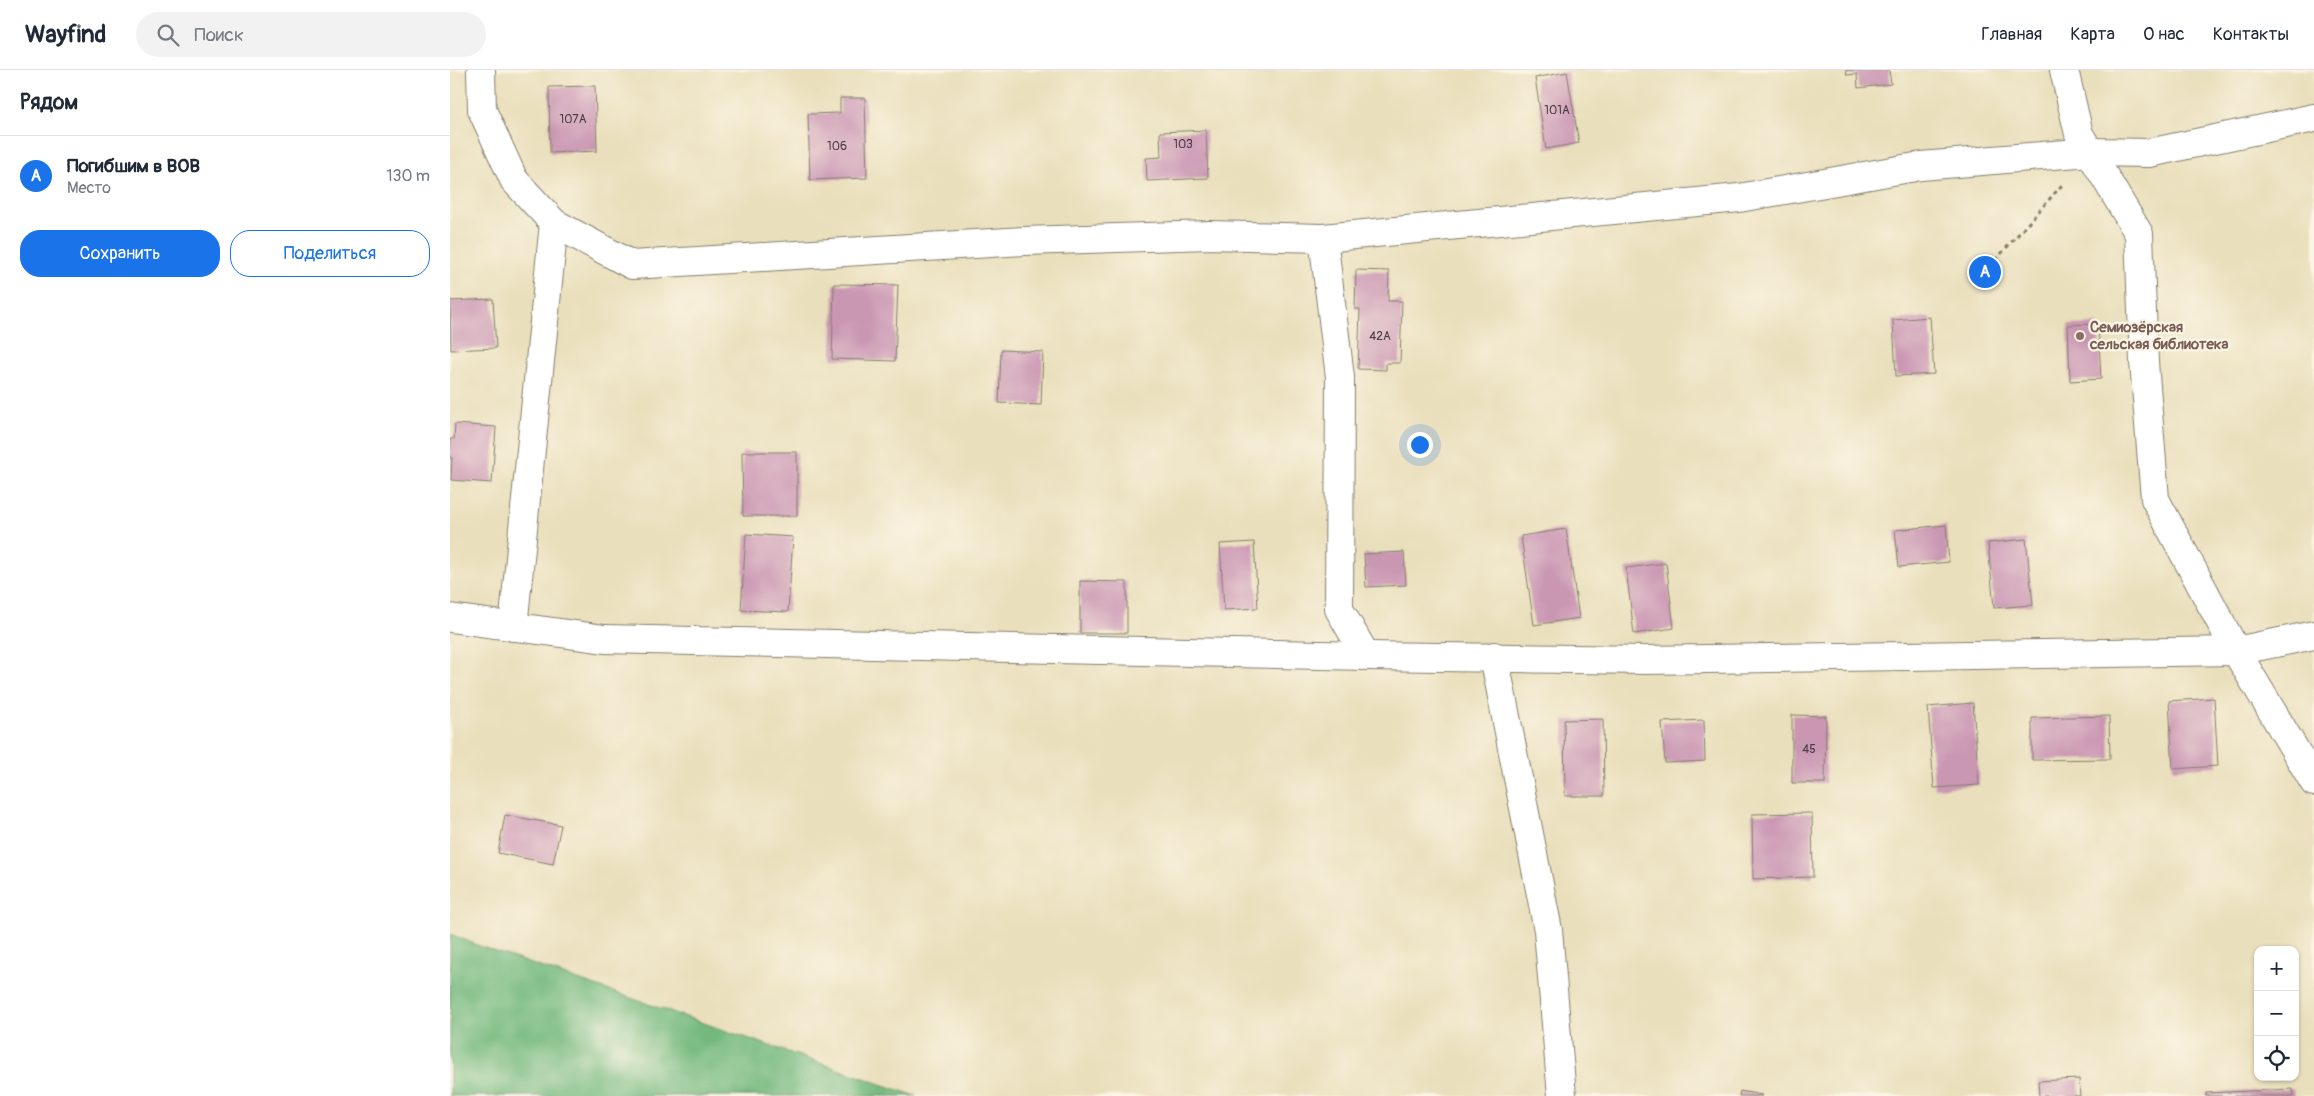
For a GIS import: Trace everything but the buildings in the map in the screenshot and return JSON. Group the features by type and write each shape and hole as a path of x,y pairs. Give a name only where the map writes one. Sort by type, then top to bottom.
{"street":[{"path":"481,70 482,110 514,180 554,223 632,265 1024,241 1209,235 1323,238 1739,198 1921,166 2090,152 2149,153 2314,118"},
{"path":"2064,70 2079,134 2139,234 2144,362 2155,499 2236,651 2314,782"},
{"path":"513,627 554,223"},
{"path":"1323,238 1340,377 1339,609 1366,656"},
{"path":"450,618 605,639 1366,656 1494,656 1646,660 2236,651 2314,635"},
{"path":"1494,656 1548,930 1562,1096"}],"path":[{"path":"1985,272 2090,152"}],"green space":[{"path":"450,934 482,947 916,1096 450,1096"}],"place":[{"name":"Погибшим в ВОВ","path":"1985,272"},
{"name":"Семиозёрская сельская библиотека","path":"2080,336"}]}
